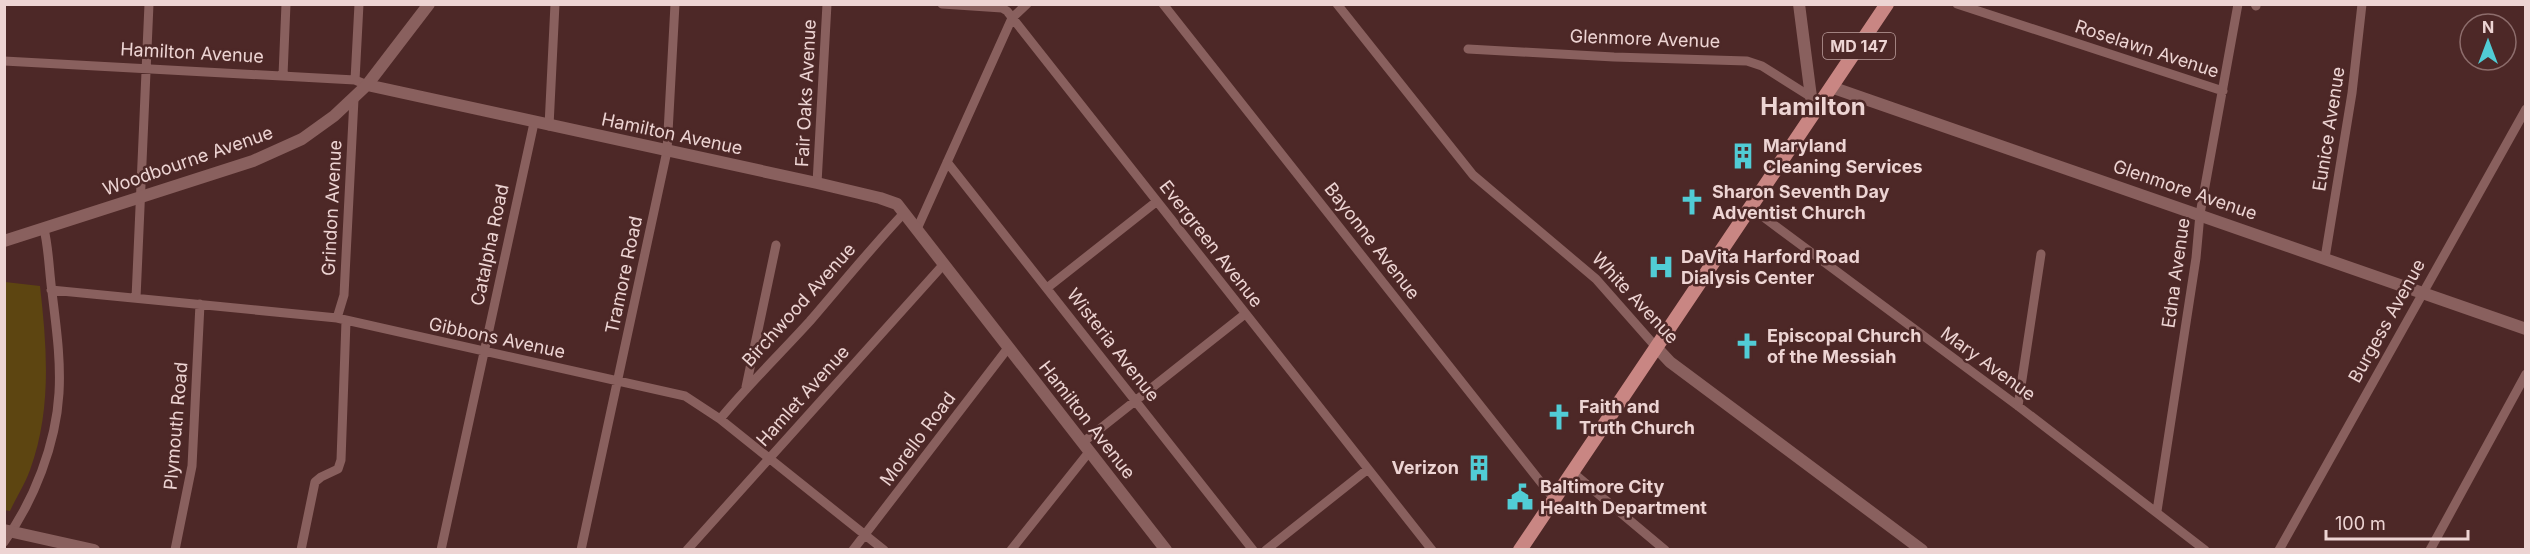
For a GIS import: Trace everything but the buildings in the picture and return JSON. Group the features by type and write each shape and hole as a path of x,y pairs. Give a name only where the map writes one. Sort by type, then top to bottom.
{"main road":[{"name":"MD 147","path":"1520,549 1750,207 1815,101 1831,87 1887,4"}],"street":[{"path":"136,298 149,4"},
{"path":"283,75 286,4"},
{"path":"355,80 359,4"},
{"name":"Woodbourne Avenue","path":"4,241 253,161 302,139 354,99 368,85 429,4"},
{"path":"549,126 555,4"},
{"name":"Tramore Road","path":"581,549 667,152 675,4"},
{"name":"Fair Oaks Avenue","path":"817,183 827,4"},
{"name":"Evergreen Avenue","path":"942,4 1002,8 1012,18 1432,549"},
{"path":"917,229 1012,18 1027,4"},
{"name":"Bayonne Avenue","path":"1163,4 1554,499"},
{"name":"White Avenue","path":"1337,4 1473,175 1596,279 1671,362 1922,549"},
{"path":"1799,4 1815,101"},
{"name":"Roselawn Avenue","path":"1957,4 2223,91"},
{"name":"Edna Avenue","path":"2157,512 2200,214 2238,4"},
{"name":"Eunice Avenue","path":"2325,258 2352,93 2362,4"},
{"name":"Glenmore Avenue","path":"1468,49 1747,61 1762,66 1815,101"},
{"name":"Hamilton Avenue","path":"4,61 355,80 368,85 534,123 817,183 890,201 917,229 1085,448 1166,549"},
{"name":"Glenmore Avenue","path":"1831,87 2526,329"},
{"name":"Grindon Avenue","path":"301,549 315,482 338,469 341,460 342,320 354,99"},
{"name":"Burgess Avenue","path":"2279,549 2526,109"},
{"name":"Catalpha Road","path":"441,549 534,123"},
{"name":"Wisteria Avenue","path":"947,162 1252,549"},
{"path":"1047,288 1156,202"},
{"name":"Mary Avenue","path":"1750,207 2018,406 2205,549"},
{"name":"Birchwood Avenue","path":"720,419 904,213"},
{"path":"44,229 59,353 59,395 40,473 7,535 94,549"},
{"path":"746,388 776,245"},
{"path":"2018,406 2041,254"},
{"name":"Hamlet Avenue","path":"687,549 943,265"},
{"name":"Gibbons Avenue","path":"51,290 342,320 685,396 720,419 884,549"},
{"name":"Plymouth Road","path":"175,549 192,466 200,304"},
{"path":"1011,549 1085,448 1136,401 1245,314"},
{"name":"Morello Road","path":"853,549 1008,348"},
{"path":"2430,549 2526,374"},
{"path":"1266,549 1368,469"},
{"path":"1572,472 1665,549"}],"shaded area":[{"path":"5,282 40,286 46,356 45,402 37,447 28,475 10,511 4,510"}],"place":[{"name":"Maryland Cleaning Services","path":"1743,156"},
{"name":"Sharon Seventh Day Adventist Church","path":"1692,202"},
{"name":"DaVita Harford Road Dialysis Center","path":"1661,267"},
{"name":"Episcopal Church of the Messiah","path":"1747,346"},
{"name":"Faith and Truth Church","path":"1559,417"},
{"name":"Verizon","path":"1479,468"},
{"name":"Baltimore City Health Department","path":"1520,497"}],"district":[{"name":"Hamilton","path":"1813,107"}]}
